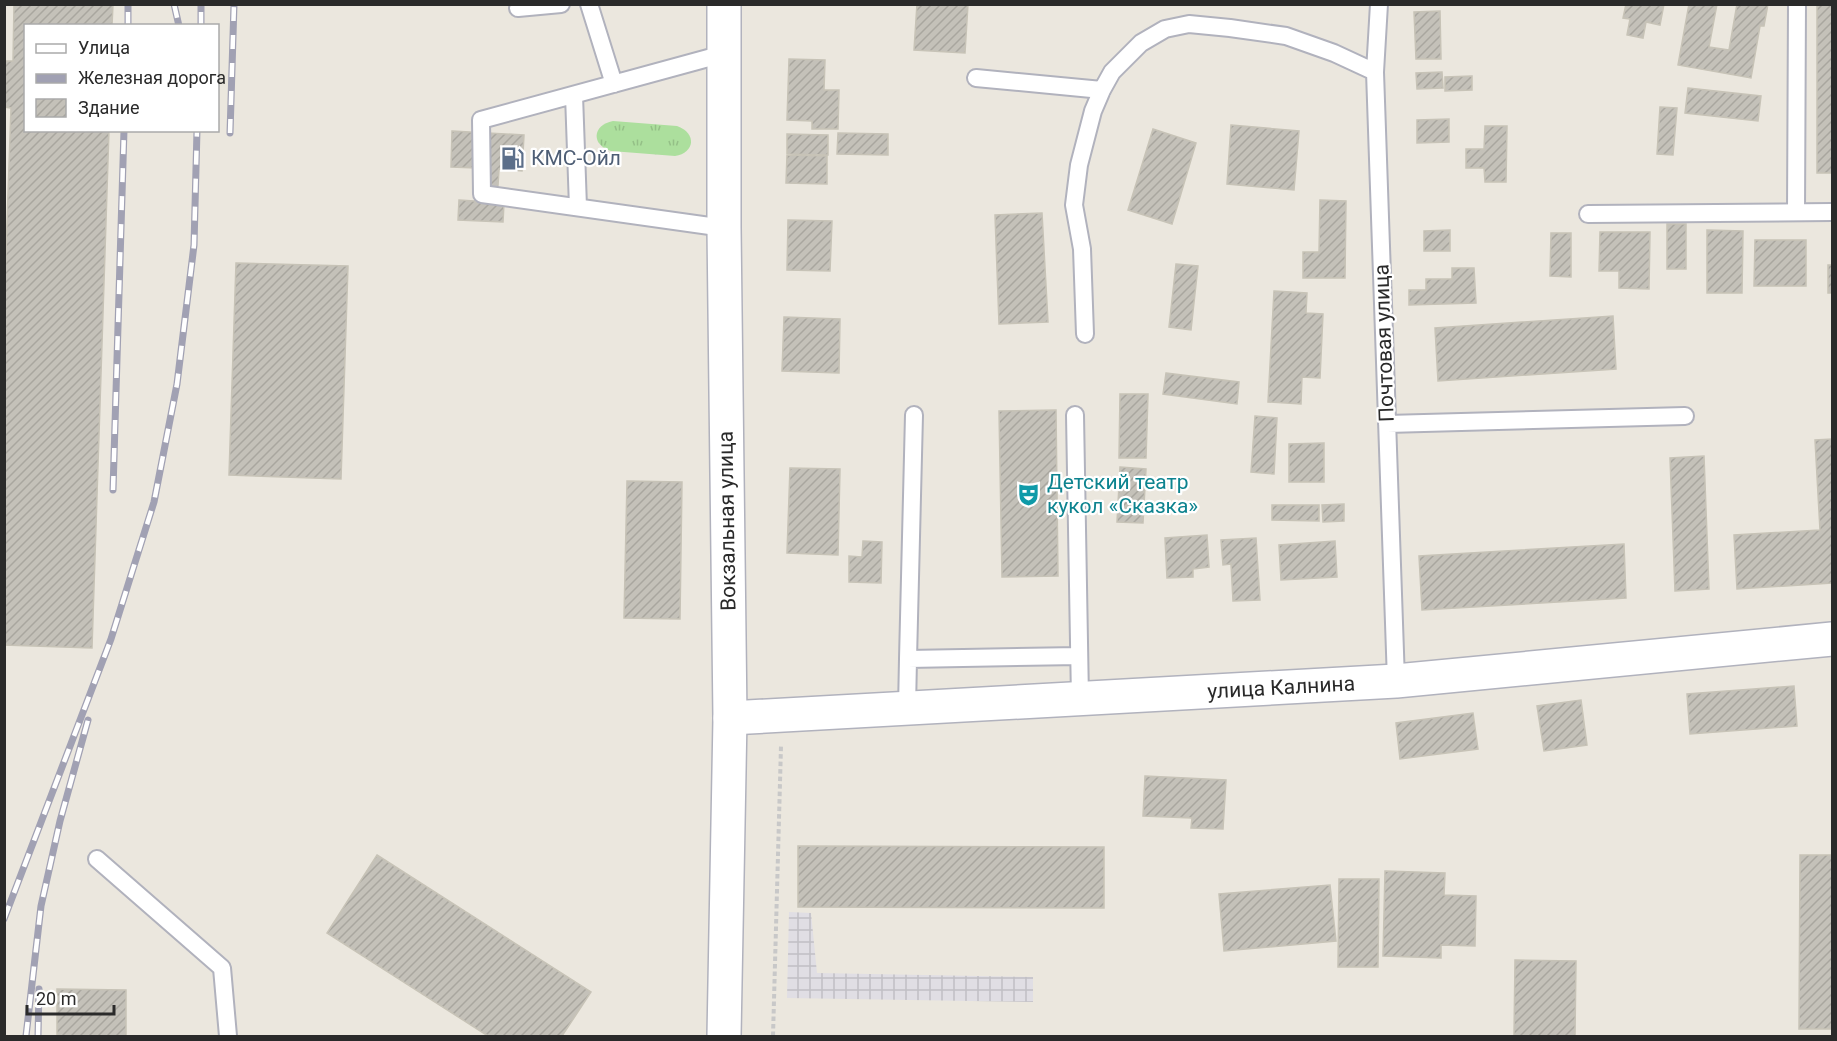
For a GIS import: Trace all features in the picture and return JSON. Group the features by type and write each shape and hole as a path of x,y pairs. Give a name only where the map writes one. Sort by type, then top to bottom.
{"street":[{"name":"Вокзальная улица","path":"724,4 724,228 730,718 724,1036"},
{"name":"улица Калнина","path":"730,718 1396,681 1833,639"}],"lane":[{"path":"518,8 561,4"},
{"path":"589,4 614,84"},
{"name":"Почтовая улица","path":"1379,4 1375,72 1396,681"},
{"path":"1796,212 1797,4"},
{"path":"1085,334 1082,249 1074,205 1079,165 1101,90 1112,72 1141,43 1165,29 1189,24 1286,36 1334,53 1375,72"},
{"path":"723,54 481,120 482,194 724,228"},
{"path":"976,78 1101,90"},
{"path":"574,94 578,207"},
{"path":"1588,214 1833,212"},
{"path":"907,708 914,415"},
{"path":"1075,415 1080,699"},
{"path":"1387,424 1684,416"},
{"path":"908,659 1079,656"},
{"path":"97,859 222,968 228,1036"}],"path":[{"path":"773,1036 782,715"}],"shaded area":[{"path":"789,912 811,913 817,973 1033,977 1033,1002 787,998"}],"green space":[{"path":"613,121 677,126 688,133 690,147 682,154 675,156 611,151 600,144 597,135 601,127"}],"building":[{"path":"14,4 113,4 112,24 24,24 24,132 109,132 92,648 4,645 4,308 11,108 4,107 4,61 13,61"},
{"path":"917,4 968,4 965,53 914,50"},
{"path":"1626,4 1664,4 1660,25 1646,22 1643,38 1627,35 1630,19 1623,18"},
{"path":"1689,4 1717,4 1709,47 1729,50 1737,4 1768,4 1764,26 1760,26 1751,78 1678,65"},
{"path":"1817,4 1832,4 1832,173 1817,173"},
{"path":"1440,11 1441,59 1416,59 1414,12"},
{"path":"789,59 825,60 824,90 839,90 838,129 812,129 812,121 787,120"},
{"path":"1442,72 1443,88 1417,89 1416,73"},
{"path":"1472,76 1472,90 1445,91 1445,77"},
{"path":"1688,88 1761,96 1758,121 1685,113"},
{"path":"1660,107 1677,108 1673,155 1657,154"},
{"path":"1449,119 1449,142 1417,143 1417,120"},
{"path":"1231,125 1299,131 1294,190 1227,184"},
{"path":"1485,126 1507,126 1506,182 1485,182 1484,168 1466,168 1466,149 1484,149"},
{"path":"1153,129 1196,143 1172,224 1128,210"},
{"path":"452,131 524,135 522,171 499,169 497,202 475,201 477,168 451,167"},
{"path":"838,133 888,134 888,155 837,154"},
{"path":"787,134 828,135 828,155 787,154"},
{"path":"787,155 827,156 827,184 786,183"},
{"path":"459,200 504,203 503,222 458,220"},
{"path":"1320,200 1346,201 1345,278 1303,278 1303,252 1319,252"},
{"path":"1042,213 1048,322 999,324 995,215"},
{"path":"788,220 832,221 830,271 787,270"},
{"path":"1667,224 1686,224 1686,269 1667,269"},
{"path":"1450,230 1450,251 1424,251 1424,231"},
{"path":"1707,230 1743,231 1742,293 1707,293"},
{"path":"1600,232 1650,232 1649,289 1619,288 1619,271 1599,271"},
{"path":"1551,233 1571,233 1571,277 1550,276"},
{"path":"1755,240 1806,240 1806,286 1754,286"},
{"path":"236,263 348,266 341,479 229,475"},
{"path":"1176,264 1198,266 1191,330 1169,327"},
{"path":"1828,265 1832,265 1832,293 1828,293"},
{"path":"1452,268 1474,268 1476,303 1409,305 1409,290 1426,290 1426,279 1452,279"},
{"path":"1274,291 1307,293 1306,313 1323,314 1320,378 1302,377 1301,404 1268,402"},
{"path":"1613,316 1616,369 1438,381 1435,328"},
{"path":"784,317 840,319 839,373 782,371"},
{"path":"1166,373 1239,382 1237,404 1163,394"},
{"path":"1120,394 1148,394 1146,458 1119,458"},
{"name":"Детский театр кукол «Сказка»","path":"1056,410 1058,576 1002,577 999,411"},
{"path":"1255,416 1277,418 1274,474 1251,472"},
{"path":"1832,439 1832,583 1737,589 1734,535 1820,530 1815,440"},
{"path":"1324,443 1324,482 1289,482 1289,444"},
{"path":"1704,456 1709,589 1675,591 1670,458"},
{"path":"1120,467 1146,469 1143,523 1117,522"},
{"path":"790,468 840,469 838,555 787,553"},
{"path":"627,481 682,482 680,619 624,618"},
{"path":"1344,504 1344,521 1323,522 1322,505"},
{"path":"1272,505 1319,505 1319,521 1272,520"},
{"path":"1207,535 1209,567 1193,569 1193,577 1167,578 1165,538"},
{"path":"1256,538 1260,600 1233,601 1231,564 1223,565 1221,540"},
{"path":"863,541 882,542 881,583 849,582 849,556 862,557"},
{"path":"1335,541 1337,577 1281,580 1279,545"},
{"path":"1624,544 1626,598 1422,610 1419,556"},
{"path":"1794,686 1797,726 1690,734 1687,694"},
{"path":"1581,700 1587,745 1544,751 1537,706"},
{"path":"1473,713 1478,749 1400,759 1396,723"},
{"path":"1145,776 1226,780 1223,829 1191,828 1192,818 1143,816"},
{"path":"798,846 1104,847 1104,908 798,907"},
{"path":"377,855 591,992 562,1036 488,1036 327,933"},
{"path":"1800,855 1832,855 1832,1029 1799,1029"},
{"path":"1385,871 1445,873 1444,895 1476,896 1475,946 1441,945 1441,958 1383,956"},
{"path":"1339,879 1379,879 1378,967 1338,967"},
{"path":"1330,885 1336,941 1224,951 1219,894"},
{"path":"1515,960 1576,961 1575,1036 1514,1036"},
{"path":"57,989 126,990 126,1036 57,1036"}],"railway":[{"path":"128,4 128,24"},
{"path":"174,4 179,24"},
{"path":"201,4 201,24"},
{"path":"230,133 234,4"},
{"path":"113,490 124,132"},
{"path":"4,919 111,639 154,502 177,384 194,245 197,132"},
{"path":"26,1036 41,906 60,821 88,720"},
{"path":"38,1036 39,989"}],"place":[{"name":"КМС-Ойл","path":"513,158"},
{"name":"Детский театр кукол «Сказка»","path":"1029,494"}]}
